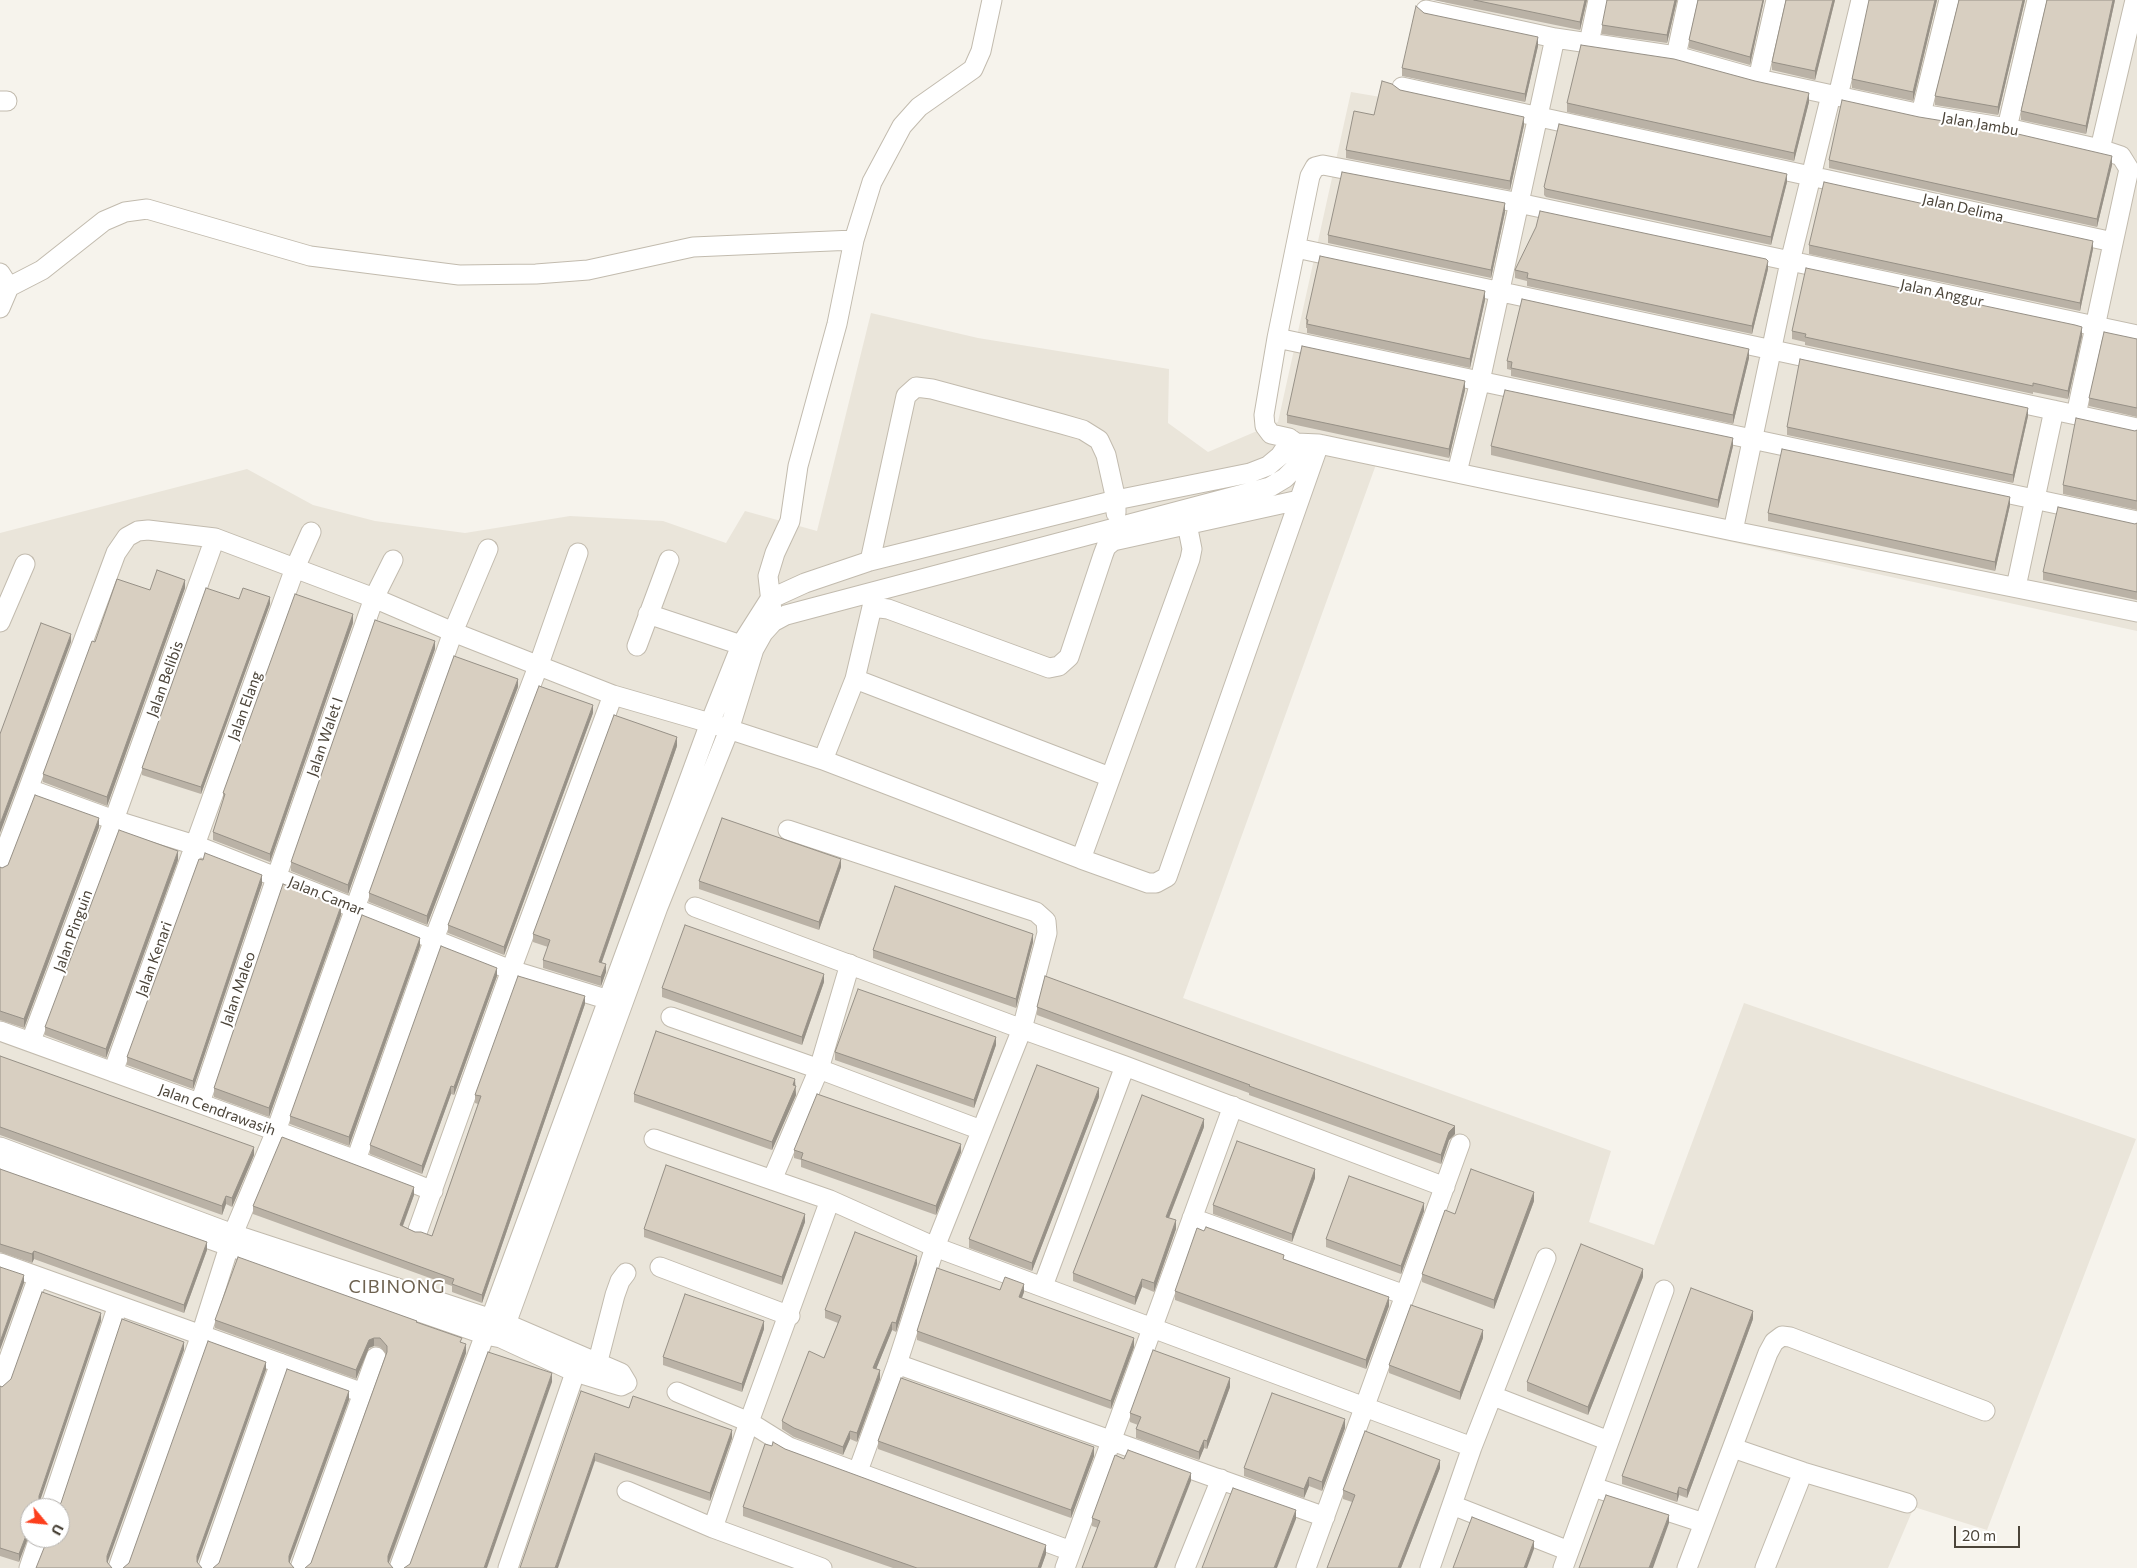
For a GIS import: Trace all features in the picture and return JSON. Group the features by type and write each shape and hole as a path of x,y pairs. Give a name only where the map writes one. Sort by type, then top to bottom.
{"street":[{"path":"774,622 768,576 775,553 790,521 798,466 838,324 854,240 872,182 902,126 919,107 972,69 981,51 992,0"},
{"path":"1589,44 1598,0"},
{"path":"1676,56 1688,0"},
{"path":"1758,79 1776,0"},
{"path":"1733,531 1790,262 1861,0"},
{"path":"1921,114 1949,0"},
{"path":"2008,128 2037,0"},
{"path":"2100,148 2134,0"},
{"name":"Jalan Jambu","path":"1426,10 1555,38 1676,56 1758,79 1921,114 2008,128 2100,148 2121,156 2129,169 2113,242"},
{"path":"1457,472 1480,382 1555,38"},
{"name":"Jalan Delima","path":"1402,87 2113,242"},
{"name":"Jalan Anggur","path":"1296,248 1310,176 1315,167 1323,164 2137,335"},
{"path":"0,308 4,280 42,270 104,221 125,212 147,209 310,256 459,275 536,274 588,270 693,247 854,240"},
{"path":"2076,415 2113,242"},
{"path":"2137,428 1296,248 1277,338 1264,415 1265,426 1271,434 1304,442 2137,612"},
{"path":"1277,338 2137,521"},
{"path":"870,561 906,396 916,387 942,391 1083,430 1099,440 1106,455 1116,500 1117,534 1106,547 1069,657 1059,666 1049,668 888,609 871,599"},
{"path":"2016,587 2054,410"},
{"path":"0,865 116,553 126,537 138,531 148,530 215,538 374,598 453,632 539,664 613,695 710,723 823,760 1081,859 1148,883 1156,883 1167,877 1299,500 1304,442"},
{"path":"399,1568 496,1329 615,1001 710,723 770,599 805,582 870,561 1116,500 1250,473 1268,466 1280,456 1286,446 1304,442"},
{"path":"615,1001 658,907 728,730 748,646 774,622 786,616 871,599 1117,534 1270,487 1294,469 1301,455 1304,442"},
{"path":"1117,534 1187,524 1299,500"},
{"path":"1081,859 1190,559 1192,549 1187,524"},
{"name":"Jalan Elang","path":"195,845 295,568 311,532"},
{"name":"Jalan Belibis","path":"114,820 215,538"},
{"path":"118,1568 201,1335 231,1240 276,1131 353,908 453,632 488,549"},
{"path":"356,1160 434,939 539,664 578,553"},
{"name":"Jalan Walet I","path":"277,876 374,598 393,560"},
{"path":"637,646 669,560"},
{"path":"0,622 25,564"},
{"path":"823,760 856,679 871,599"},
{"path":"648,614 748,646"},
{"path":"856,679 1110,777"},
{"path":"418,1230 510,970 613,695"},
{"name":"Jalan Camar","path":"29,789 114,820 195,845 510,970 615,1001"},
{"name":"Jalan Pinguin","path":"31,1041 114,820"},
{"path":"788,830 1036,912 1046,921 1047,933 1022,1029 935,1247 898,1364 858,1471"},
{"name":"Jalan Kenari","path":"113,1072 195,845"},
{"name":"Jalan Maleo","path":"200,1103 277,876"},
{"path":"695,907 1233,1106 1444,1187"},
{"path":"772,1180 819,1069 850,964"},
{"path":"671,1017 819,1069 981,1130"},
{"name":"Jalan Cendrawasih","path":"0,1031 356,1160 433,1191"},
{"path":"1043,1286 1125,1066"},
{"path":"677,1392 749,1422 789,1447 858,1471 1068,1559 1233,1106"},
{"path":"654,1139 830,1200 935,1247 1472,1446"},
{"path":"1306,1568 1460,1144"},
{"path":"0,1147 231,1240"},
{"path":"0,1165 496,1329 585,1362"},
{"path":"713,1528 749,1422 790,1316 830,1200"},
{"path":"1192,1218 1405,1295"},
{"path":"1430,1568 1472,1446 1546,1258"},
{"path":"0,1263 364,1393"},
{"path":"660,1266 790,1316"},
{"path":"508,1568 585,1362 620,1281 626,1273"},
{"path":"0,1384 38,1277"},
{"path":"1452,1505 1566,1560 1664,1290"},
{"path":"53,1498 118,1305"},
{"path":"1688,1568 1768,1352 1774,1342 1782,1336 1790,1337 1984,1411"},
{"path":"300,1568 376,1357"},
{"path":"208,1568 280,1363"},
{"path":"898,1364 1324,1517"},
{"path":"1493,1396 1609,1441"},
{"path":"1733,1448 1803,1472 1907,1503"},
{"path":"1766,1568 1803,1472"},
{"path":"1185,1568 1221,1480"},
{"path":"1593,1486 1704,1523"},
{"path":"627,1491 713,1528 822,1568"},
{"path":"29,1568 36,1548"}],"shaded area":[{"path":"1446,0 2137,0 2137,631 1417,473 1378,459 1183,998 1611,1151 1589,1222 1654,1245 1744,1003 2136,1139 1987,1530 1914,1507 1888,1568 0,1568 0,533 247,469 313,505 375,521 465,533 570,516 663,521 726,543 745,511 817,531 871,313 978,338 1169,369 1168,423 1208,452 1278,422 1351,92 1422,104"}],"building":[{"path":"1474,0 1585,0 1580,22"},
{"path":"1607,0 1675,0 1667,35 1602,25"},
{"path":"1698,0 1763,0 1750,57 1689,40"},
{"path":"1786,0 1833,0 1815,71 1772,62"},
{"path":"1869,0 1935,0 1913,92 1852,79"},
{"path":"1959,0 2023,0 1998,107 1935,96"},
{"path":"2047,0 2113,0 2086,126 2021,111"},
{"path":"1416,6 1424,13 1538,37 1525,94 1402,68"},
{"path":"1581,45 1674,59 1755,81 1809,93 1794,153 1567,103"},
{"path":"1382,81 1392,84 1400,90 1524,117 1510,181 1346,150 1354,111 1374,115"},
{"path":"1842,100 1919,117 2005,131 2112,156 2097,219 1829,160"},
{"path":"1559,124 1787,174 1771,237 1546,189 1544,187"},
{"path":"1342,172 1505,203 1491,270 1328,235"},
{"path":"1824,182 2093,241 2080,303 1809,245"},
{"path":"1540,211 1766,259 1768,261 1752,326 1527,278 1528,273 1515,270 1536,227"},
{"path":"1320,256 1485,291 1470,359 1307,324 1308,320 1306,319"},
{"path":"1806,268 2082,327 2068,391 2033,383 2033,386 1805,337 1806,334 1792,331"},
{"path":"1522,299 1749,349 1733,415 1511,368 1512,362 1507,361"},
{"path":"2104,332 2137,339 2137,408 2089,398"},
{"path":"1302,346 1465,381 1449,449 1287,415"},
{"path":"1800,359 2028,408 2013,475 1787,427"},
{"path":"1505,390 1733,438 1718,500 1491,446"},
{"path":"2076,418 2137,430 2137,501 2063,485"},
{"path":"1782,449 2010,497 1995,562 1768,513"},
{"path":"2058,507 2137,523 2137,592 2043,572"},
{"path":"157,570 185,580 107,797 43,774 92,641 95,642 117,579 150,590"},
{"path":"206,588 239,599 243,588 270,597 201,787 142,768"},
{"path":"295,594 353,614 270,854 213,832 225,794 223,793"},
{"path":"375,620 435,641 348,885 291,862"},
{"path":"41,623 71,634 0,824 0,734"},
{"path":"454,656 518,679 427,916 369,893"},
{"path":"539,686 593,705 504,947 448,925"},
{"path":"614,715 677,737 599,962 606,964 601,977 543,960 550,940 533,934"},
{"path":"35,795 99,818 24,1019 0,1011 0,867 8,865"},
{"path":"722,818 841,859 819,922 699,881"},
{"path":"119,830 178,851 106,1049 45,1027"},
{"path":"205,853 262,875 193,1081 127,1057 199,859 203,860"},
{"path":"283,884 341,906 269,1108 214,1088"},
{"path":"895,886 1033,934 1016,999 873,950"},
{"path":"362,915 420,938 349,1137 290,1116"},
{"path":"685,925 824,974 802,1037 662,988"},
{"path":"441,946 497,968 454,1087 451,1086 422,1166 370,1145"},
{"path":"518,976 585,996 482,1295 452,1284 454,1279 253,1206 282,1137 414,1187 400,1225 415,1232 432,1236 481,1096 475,1095"},
{"path":"1045,976 1455,1126 1449,1132 1441,1155 1249,1086 1037,1007"},
{"path":"858,989 996,1037 974,1100 835,1052"},
{"path":"656,1031 795,1079 793,1085 796,1086 772,1142 634,1094"},
{"path":"0,1056 254,1147 232,1198 226,1196 222,1206 0,1127"},
{"path":"1037,1065 1099,1088 1032,1263 969,1239"},
{"path":"817,1094 961,1144 936,1206 801,1159 803,1153 794,1150"},
{"path":"1142,1095 1204,1119 1166,1217 1176,1220 1154,1283 1142,1279 1135,1297 1073,1273"},
{"path":"1237,1141 1315,1169 1292,1234 1213,1205"},
{"path":"666,1165 805,1214 782,1277 644,1229"},
{"path":"0,1169 207,1242 184,1305 34,1251 32,1254 0,1244"},
{"path":"1471,1169 1534,1192 1494,1300 1422,1274 1445,1210 1455,1214"},
{"path":"1349,1176 1424,1203 1401,1266 1326,1239"},
{"path":"1206,1227 1284,1255 1283,1259 1389,1297 1366,1360 1175,1291 1197,1228 1204,1231"},
{"path":"855,1232 917,1256 896,1323 892,1322 873,1368 880,1370 857,1433 850,1431 843,1447 794,1428 782,1421 809,1351 824,1358 841,1316 825,1310"},
{"path":"1581,1244 1643,1269 1588,1407 1527,1382"},
{"path":"238,1257 462,1338 460,1342 466,1344 388,1556 388,1562 393,1568 305,1568 311,1563 387,1352 387,1346 380,1338 369,1340 356,1370 215,1320"},
{"path":"0,1267 24,1275 0,1342"},
{"path":"937,1268 1000,1290 1005,1277 1024,1284 1019,1297 1134,1338 1111,1401 917,1331"},
{"path":"1691,1288 1753,1311 1687,1490 1679,1487 1677,1494 1622,1476"},
{"path":"42,1292 101,1313 39,1498 20,1498 21,1548 19,1554 0,1548 0,1386 2,1387 11,1379"},
{"path":"685,1294 764,1321 742,1384 663,1357"},
{"path":"1411,1305 1483,1330 1460,1392 1389,1365"},
{"path":"122,1319 184,1342 107,1556 107,1562 112,1568 36,1568 44,1548 70,1548 70,1498 63,1498"},
{"path":"208,1341 266,1362 197,1556 197,1562 202,1568 123,1568 129,1563"},
{"path":"1153,1350 1230,1378 1207,1441 1204,1440 1199,1452 1136,1429 1141,1417 1130,1413"},
{"path":"488,1352 552,1373 484,1568 404,1568 410,1564"},
{"path":"287,1369 349,1391 289,1556 289,1562 294,1568 213,1568 219,1563"},
{"path":"901,1378 1094,1447 1071,1510 878,1441"},
{"path":"581,1391 629,1408 633,1396 732,1430 710,1493 595,1453 555,1568 520,1568"},
{"path":"1272,1393 1345,1419 1322,1482 1309,1477 1304,1489 1244,1468"},
{"path":"1365,1431 1440,1460 1398,1568 1327,1568 1355,1495 1343,1490"},
{"path":"773,1442 785,1449 1046,1545 1038,1568 917,1568 743,1507 765,1444 772,1446"},
{"path":"1128,1450 1191,1473 1154,1568 1082,1568 1100,1521 1092,1518 1115,1455 1124,1459"},
{"path":"1233,1488 1296,1510 1274,1568 1202,1568"},
{"path":"1606,1495 1669,1515 1649,1568 1579,1568"},
{"path":"1472,1517 1534,1541 1524,1568 1453,1568"}],"district":[{"name":"CIBINONG","path":"397,1287"}]}
